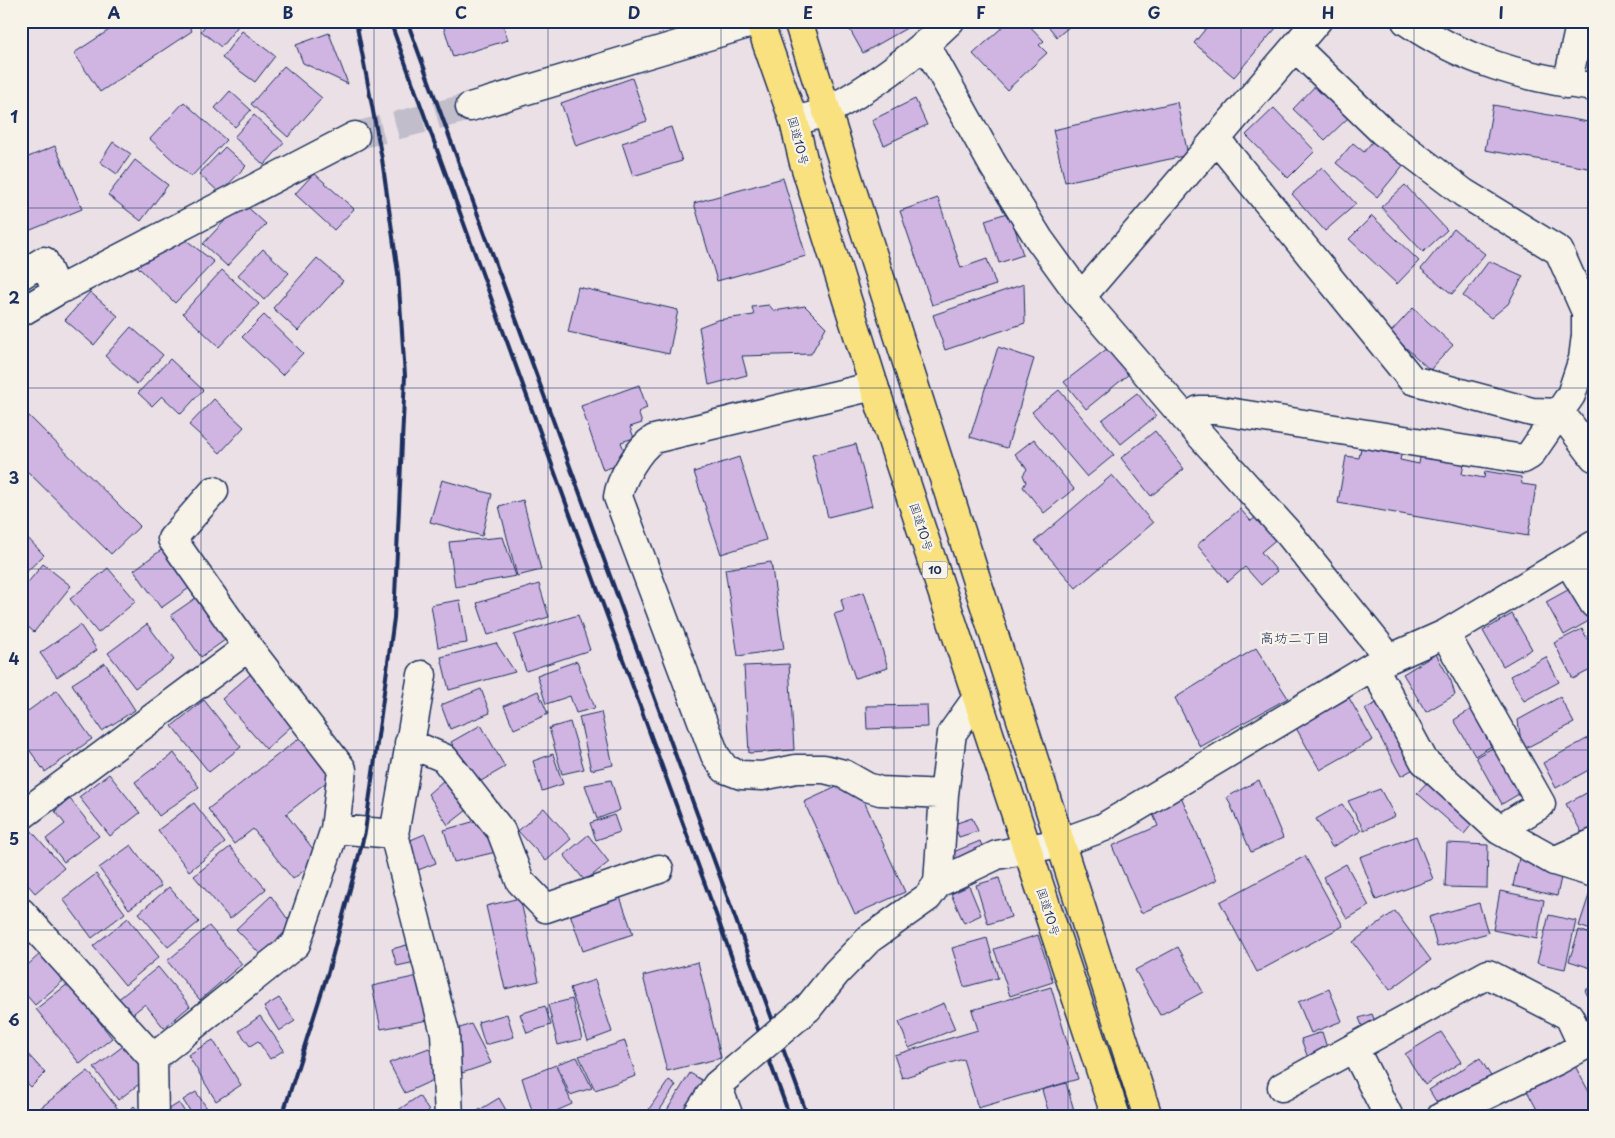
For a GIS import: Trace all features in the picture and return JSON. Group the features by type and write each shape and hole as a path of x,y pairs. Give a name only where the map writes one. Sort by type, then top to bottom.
{"highway":[{"name":"国道10号","path":"759,21 794,122 803,159 874,386 1116,1117"},
{"path":"798,21 1148,1117"}],"street":[{"path":"470,107 759,21"},
{"path":"794,122 826,112 876,80 926,45 950,21"},
{"path":"1081,297 1317,21"},
{"path":"1406,21 1430,38 1495,67 1567,84 1594,87"},
{"path":"1567,84 1581,21"},
{"path":"926,45 993,165 1034,231 1081,297 1185,418 1290,534 1381,662 1424,761 1499,830 1554,862 1594,873"},
{"path":"1185,418 1199,410 1215,410 1523,459 1530,455 1571,395 1583,359 1586,312 1559,251 1464,194 1382,131 1295,47"},
{"path":"21,312 57,291 355,136"},
{"path":"1216,139 1412,380 1532,412 1560,412"},
{"path":"21,275 44,261 57,291"},
{"path":"874,386 654,439 641,450 622,485 618,497 715,755 725,769 741,775 762,776 796,768 824,769 844,774 867,787 880,791 944,794"},
{"path":"1560,412 1594,458"},
{"path":"153,1058 296,944 335,829 342,770 248,647 172,539 214,491"},
{"path":"938,883 997,855 1060,844 1104,827 1381,662 1445,634 1594,545"},
{"path":"1568,561 1594,604"},
{"path":"1445,634 1541,804 1499,830"},
{"path":"21,816 248,647"},
{"path":"422,675 394,834 445,1033 449,1117"},
{"path":"696,1117 726,1078 808,1008 836,973 869,939 928,898 938,883 944,794 952,733 977,698"},
{"path":"410,742 444,758 501,831 520,881 546,908 659,869"},
{"path":"335,829 394,834"},
{"path":"1554,862 1594,843"},
{"path":"21,912 153,1058 154,1117"},
{"path":"1282,1087 1488,974 1569,1016 1588,1043 1441,1117"},
{"path":"1354,1048 1389,1117"},
{"path":"726,1078 730,1117"}],"building":[{"path":"123,21 186,21 192,31 100,92 74,53"},
{"path":"209,21 232,21 238,26 221,47 201,31"},
{"path":"442,21 502,21 508,40 453,57"},
{"path":"845,21 919,21 863,53"},
{"path":"1009,21 1025,21 1044,41 1039,45 1047,53 1007,90 973,54"},
{"path":"1044,21 1076,21 1057,37"},
{"path":"1212,21 1282,21 1234,77 1194,43"},
{"path":"242,31 275,56 255,82 222,58"},
{"path":"329,33 348,84 303,63 296,45"},
{"path":"284,66 322,98 288,137 251,104"},
{"path":"632,78 647,121 576,146 561,103"},
{"path":"1318,83 1348,118 1325,140 1293,109"},
{"path":"230,91 251,110 235,127 215,108"},
{"path":"915,99 927,125 884,145 872,120"},
{"path":"184,102 226,140 191,177 150,139"},
{"path":"1177,102 1188,155 1065,182 1053,130"},
{"path":"1493,105 1594,123 1594,169 1485,150"},
{"path":"1274,108 1315,151 1288,178 1246,135"},
{"path":"254,115 284,143 264,165 234,137"},
{"path":"671,127 682,161 633,176 622,143"},
{"path":"1375,138 1405,163 1377,197 1336,163 1353,143 1364,152"},
{"path":"113,142 131,154 117,174 100,162"},
{"path":"55,146 82,209 21,234 21,160"},
{"path":"225,147 246,166 220,193 199,174"},
{"path":"135,160 168,185 141,221 108,195"},
{"path":"1322,167 1356,204 1325,231 1292,194"},
{"path":"314,173 354,209 334,230 295,194"},
{"path":"783,178 806,256 717,281 694,203"},
{"path":"1405,185 1447,230 1423,252 1381,207"},
{"path":"938,198 961,268 987,259 996,285 932,305 900,211"},
{"path":"242,202 266,224 227,266 203,244"},
{"path":"1010,212 1023,255 999,263 985,220"},
{"path":"1372,216 1419,261 1397,284 1349,239"},
{"path":"1454,229 1485,254 1452,294 1421,269"},
{"path":"185,239 214,262 175,303 137,266"},
{"path":"263,249 289,273 264,300 238,275"},
{"path":"317,258 343,281 298,331 273,308"},
{"path":"1489,261 1523,276 1508,304 1491,318 1463,296"},
{"path":"222,270 259,304 219,347 183,313"},
{"path":"1024,284 1025,323 945,350 933,315"},
{"path":"578,287 678,310 669,354 568,332"},
{"path":"90,292 118,316 94,345 65,320"},
{"path":"769,305 774,311 805,306 826,327 811,354 742,356 747,375 709,385 699,327 717,320 754,315 752,307"},
{"path":"1413,308 1453,345 1430,370 1390,333"},
{"path":"264,315 303,353 282,375 242,337"},
{"path":"131,327 163,355 137,384 105,356"},
{"path":"998,347 1034,359 1007,448 970,437"},
{"path":"1108,348 1129,374 1086,409 1064,382"},
{"path":"170,359 203,390 181,414 162,396 152,406 138,393"},
{"path":"639,385 647,408 638,412 642,423 630,427 634,438 621,442 628,462 603,470 581,406"},
{"path":"1059,390 1114,455 1087,477 1032,412"},
{"path":"1137,393 1156,416 1121,444 1102,420"},
{"path":"214,399 244,427 220,453 189,425"},
{"path":"21,408 140,526 111,554 21,465"},
{"path":"1155,431 1184,469 1151,496 1121,458"},
{"path":"1034,439 1074,489 1044,513 1023,487 1026,482 1023,475 1027,469 1015,454"},
{"path":"856,444 872,506 828,517 812,455"},
{"path":"1361,448 1401,455 1400,460 1419,464 1420,457 1464,464 1462,474 1484,478 1485,471 1521,477 1522,484 1536,486 1528,536 1338,503 1346,456 1359,458"},
{"path":"739,457 766,540 721,554 694,472"},
{"path":"1112,475 1153,523 1076,588 1035,541"},
{"path":"442,480 492,494 482,536 430,522"},
{"path":"523,500 541,570 517,576 499,506"},
{"path":"1240,509 1251,521 1260,514 1279,537 1261,552 1277,571 1261,585 1245,567 1228,582 1197,545"},
{"path":"21,531 44,555 21,577"},
{"path":"503,537 516,576 455,587 449,542"},
{"path":"168,545 195,584 161,608 134,570"},
{"path":"771,562 784,649 738,656 725,569"},
{"path":"43,564 71,586 34,632 21,621 21,591"},
{"path":"108,568 136,601 98,633 70,599"},
{"path":"539,584 549,617 488,635 477,603"},
{"path":"1577,585 1594,618 1564,635 1546,602"},
{"path":"864,592 888,668 855,678 834,614 844,611 841,599"},
{"path":"203,593 232,635 201,657 171,615"},
{"path":"460,600 467,643 438,647 431,605"},
{"path":"1512,614 1532,649 1503,666 1483,631"},
{"path":"578,615 590,650 526,671 514,635"},
{"path":"147,624 174,660 135,688 108,653"},
{"path":"80,625 97,650 57,677 40,653"},
{"path":"1582,629 1594,651 1594,668 1573,679 1554,643"},
{"path":"21,641 27,647 21,653"},
{"path":"496,643 515,672 449,690 441,657"},
{"path":"1256,648 1288,698 1200,747 1175,698"},
{"path":"1436,654 1451,681 1455,695 1426,712 1403,674"},
{"path":"1546,657 1559,682 1524,701 1510,676"},
{"path":"577,661 595,708 576,713 570,696 546,704 537,675"},
{"path":"105,663 135,710 102,731 72,684"},
{"path":"789,664 794,750 749,753 744,666"},
{"path":"253,672 296,722 266,749 222,699"},
{"path":"1594,681 1594,694 1588,687"},
{"path":"481,689 490,713 450,729 441,705"},
{"path":"57,690 92,739 45,772 21,738 21,716"},
{"path":"538,691 548,714 514,729 504,706"},
{"path":"1560,697 1574,723 1522,750 1518,720"},
{"path":"1349,698 1373,740 1320,770 1296,728"},
{"path":"1384,699 1419,766 1401,776 1365,709"},
{"path":"204,700 241,747 209,772 172,726"},
{"path":"927,705 928,727 867,729 866,706"},
{"path":"1476,706 1498,742 1475,756 1454,720"},
{"path":"601,712 613,765 591,770 579,717"},
{"path":"570,722 584,769 562,774 549,728"},
{"path":"481,725 505,767 476,784 451,742"},
{"path":"306,733 338,773 286,814 320,858 293,879 253,829 234,844 208,809"},
{"path":"1592,736 1594,767 1556,788 1543,763"},
{"path":"1498,745 1524,791 1502,804 1476,757"},
{"path":"174,753 199,787 159,816 135,782"},
{"path":"553,754 563,784 542,791 533,761"},
{"path":"452,773 476,803 448,825 428,794"},
{"path":"109,774 140,813 110,836 79,797"},
{"path":"1432,777 1478,817 1464,834 1417,793"},
{"path":"854,779 905,892 855,914 804,802"},
{"path":"611,780 620,810 597,819 585,785"},
{"path":"1259,780 1283,838 1251,852 1227,797"},
{"path":"1380,789 1395,816 1364,830 1348,801"},
{"path":"1594,789 1594,830 1583,835 1566,804"},
{"path":"1180,794 1217,880 1141,913 1112,846 1158,826 1150,807"},
{"path":"70,799 99,836 64,862 46,839 65,824 55,811"},
{"path":"194,803 225,843 189,871 158,830"},
{"path":"1342,804 1361,831 1332,847 1316,819"},
{"path":"544,808 571,839 546,861 518,831"},
{"path":"614,815 620,832 596,840 590,823"},
{"path":"486,818 496,852 454,862 444,830"},
{"path":"972,818 978,831 959,837 954,824"},
{"path":"29,828 64,868 35,893 21,877 21,835"},
{"path":"425,834 436,863 413,872 401,844"},
{"path":"588,835 609,862 585,881 564,855"},
{"path":"1416,836 1433,879 1376,900 1360,857"},
{"path":"980,841 987,858 953,873 946,855"},
{"path":"1447,843 1488,845 1487,888 1445,887"},
{"path":"131,845 161,886 129,909 99,868"},
{"path":"230,847 266,889 230,919 194,876"},
{"path":"1305,856 1343,926 1257,972 1220,902"},
{"path":"1519,858 1563,868 1557,896 1513,886"},
{"path":"1346,864 1369,906 1347,919 1323,877"},
{"path":"96,874 125,913 92,938 63,899"},
{"path":"999,878 1011,917 988,924 976,885"},
{"path":"1594,883 1594,931 1579,926"},
{"path":"969,886 981,915 964,923 951,894"},
{"path":"169,887 199,922 168,947 139,913"},
{"path":"1500,891 1544,900 1537,939 1493,930"},
{"path":"619,894 633,934 583,951 569,911"},
{"path":"271,896 292,925 261,955 236,929"},
{"path":"520,898 539,981 505,989 486,906"},
{"path":"1479,903 1488,933 1437,947 1429,917"},
{"path":"1395,911 1431,960 1390,990 1353,942"},
{"path":"1549,915 1576,921 1565,969 1537,963"},
{"path":"128,918 159,957 125,985 93,946"},
{"path":"209,926 242,964 200,1000 167,961"},
{"path":"1579,930 1594,935 1594,969 1569,961"},
{"path":"1038,935 1053,982 1010,996 994,949"},
{"path":"987,938 998,978 964,987 952,948"},
{"path":"414,943 420,961 397,966 392,949"},
{"path":"1178,947 1203,992 1160,1015 1135,970"},
{"path":"40,954 64,980 35,1005 21,989 21,971"},
{"path":"698,962 721,1058 667,1071 643,976"},
{"path":"158,967 190,1006 164,1028 145,1004 129,1017 116,1001"},
{"path":"418,976 428,1020 381,1029 372,986"},
{"path":"595,980 612,1032 588,1041 570,988"},
{"path":"69,983 112,1038 80,1064 36,1009"},
{"path":"1594,986 1594,1010 1585,990"},
{"path":"1051,987 1078,1079 978,1108 963,1059 902,1078 894,1055 978,1030 972,1010"},
{"path":"1329,989 1342,1021 1311,1033 1298,1002"},
{"path":"279,998 295,1021 279,1031 264,1007"},
{"path":"572,999 582,1039 558,1045 548,1005"},
{"path":"944,1003 955,1029 909,1048 899,1022"},
{"path":"545,1006 551,1025 527,1033 520,1014"},
{"path":"507,1014 514,1037 485,1045 478,1022"},
{"path":"1372,1014 1384,1043 1371,1048 1359,1018"},
{"path":"260,1016 284,1050 270,1059 258,1041 250,1046 239,1031"},
{"path":"471,1024 491,1063 462,1073 452,1031"},
{"path":"1322,1032 1328,1051 1308,1058 1301,1039"},
{"path":"1441,1032 1461,1062 1425,1085 1405,1054"},
{"path":"213,1040 241,1085 216,1101 188,1055"},
{"path":"625,1041 636,1076 595,1090 579,1056"},
{"path":"126,1044 150,1076 118,1100 94,1068"},
{"path":"429,1048 440,1077 405,1093 389,1063"},
{"path":"25,1051 45,1073 31,1087 21,1077 21,1052"},
{"path":"577,1057 592,1088 570,1095 557,1064"},
{"path":"1480,1058 1492,1078 1441,1109 1429,1090"},
{"path":"556,1065 572,1104 543,1117 534,1117 522,1078"},
{"path":"1575,1066 1594,1101 1594,1117 1541,1117 1527,1091"},
{"path":"88,1071 122,1114 118,1117 91,1117 87,1112 82,1117 39,1117 35,1112"},
{"path":"690,1073 708,1084 688,1117 667,1117 664,1115"},
{"path":"669,1080 676,1085 658,1113 649,1109"},
{"path":"1066,1083 1076,1117 1050,1117 1042,1090"},
{"path":"196,1092 213,1117 194,1117 183,1100"},
{"path":"419,1096 429,1111 420,1117 388,1117"},
{"path":"499,1098 510,1117 472,1117 471,1115"},
{"path":"179,1103 188,1117 158,1116"},
{"path":"134,1106 143,1117 122,1117"}],"tunnel":[{"path":"355,136 470,107"}],"railway":[{"path":"282,1117 329,969 365,832 394,618 405,376 398,273 382,159 356,21"},
{"path":"390,21 790,1117"},
{"path":"407,21 808,1117"}],"district":[{"name":"高坊二丁目","path":"1295,638"}]}
